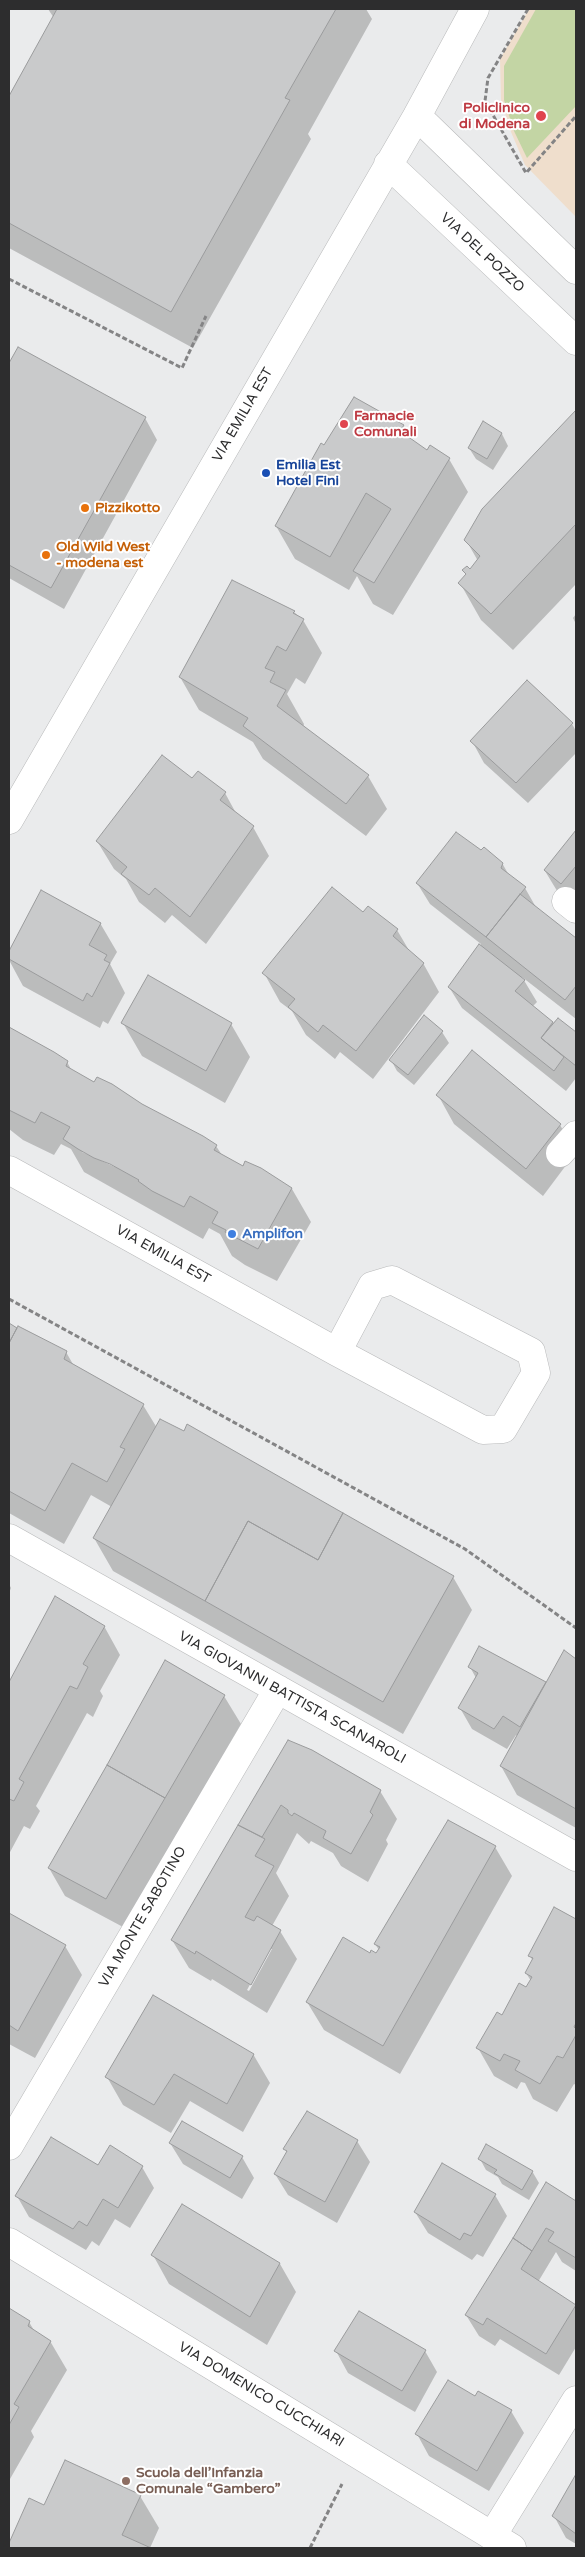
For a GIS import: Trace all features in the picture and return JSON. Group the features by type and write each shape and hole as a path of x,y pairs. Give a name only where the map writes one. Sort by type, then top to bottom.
{"street":[{"name":"VIA EMILIA EST","path":"9,820 417,116 475,9"},
{"path":"417,116 576,270"},
{"name":"VIA DEL POZZO","path":"388,164 576,341"},
{"name":"VIA EMILIA EST","path":"9,1170 326,1347 483,1430 503,1429 536,1373 531,1352 392,1280 372,1286 326,1347"},
{"name":"VIA GIOVANNI BATTISTA SCANAROLI","path":"9,1538 576,1857"},
{"name":"VIA MONTE SABOTINO","path":"9,2146 278,1689"},
{"name":"VIA DOMENICO CUCCHIARI","path":"9,2242 502,2542"},
{"path":"502,2542 576,2400"}],"path":[{"path":"528,9 488,78 485,101 526,173 576,116"},
{"path":"9,279 182,368 206,316"},
{"path":"9,1299 465,1549 576,1628"},
{"path":"310,2548 356,2453"}],"shaded area":[{"name":"Policlinico di Modena","path":"529,9 576,9 576,217 525,165 511,132 501,100 500,59"}],"green space":[{"name":"Policlinico di Modena","path":"536,9 576,9 576,106 527,158 514,131 504,100 504,66"}],"building":[{"path":"57,9 336,9 285,98 290,100 171,312 9,223 9,96"},
{"path":"18,347 146,417 51,588 9,565 9,363"},
{"path":"354,397 404,425 400,431 427,450 430,445 450,458 374,583 353,571 391,509 366,493 330,557 275,526 321,443 324,445"},
{"path":"576,410 576,524 491,614 458,583 466,574 462,570 467,566 470,569 480,556 464,540 482,509"},
{"path":"483,421 502,433 487,459 468,448"},
{"path":"232,580 295,611 293,613 304,619 286,651 277,646 265,668 275,672 270,682 286,690 277,706 369,775 346,804 243,726 248,718 179,677"},
{"path":"527,680 573,723 516,783 470,741"},
{"path":"162,755 192,778 198,771 226,792 220,800 254,826 190,917 155,888 149,895 121,874 127,867 96,841"},
{"path":"576,830 576,866 561,884 544,870"},
{"path":"456,832 481,850 484,847 503,863 501,868 526,887 486,937 416,883"},
{"path":"332,887 363,912 368,906 398,929 393,936 424,963 356,1051 323,1025 318,1032 288,1007 295,999 262,973"},
{"path":"41,890 101,923 89,945 107,955 104,960 110,963 92,997 87,993 83,1001 9,959 9,951"},
{"path":"520,894 576,938 576,986 565,1000 486,937"},
{"path":"479,944 525,980 515,991 553,1022 541,1038 564,1057 554,1071 448,987"},
{"path":"148,975 232,1023 206,1071 121,1023"},
{"path":"424,1015 443,1031 408,1075 389,1060"},
{"path":"558,1018 576,1032 576,1066 541,1038"},
{"path":"9,1027 68,1061 66,1066 94,1082 97,1077 112,1084 142,1104 217,1145 214,1150 243,1166 245,1161 261,1168 292,1188 258,1249 212,1223 218,1212 190,1196 184,1207 152,1191 139,1180 110,1164 78,1149 63,1139 70,1127 41,1112 35,1123 9,1110"},
{"path":"472,1050 561,1124 526,1169 436,1095"},
{"path":"9,1323 17,1328 9,1343"},
{"path":"18,1326 67,1351 64,1359 144,1404 120,1447 125,1449 107,1482 72,1463 45,1511 9,1491 9,1343"},
{"path":"160,1419 184,1431 187,1424 343,1513 318,1560 248,1521 205,1601 93,1538"},
{"path":"343,1513 454,1576 383,1702 205,1601 248,1521 318,1560"},
{"path":"55,1596 105,1626 83,1664 88,1667 77,1689 70,1686 19,1779 24,1782 14,1801 9,1799 9,1682"},
{"path":"479,1646 546,1682 520,1727 503,1716 494,1729 458,1708 478,1673 468,1667"},
{"path":"564,1650 576,1659 576,1809 500,1766"},
{"path":"165,1660 225,1695 165,1798 107,1765"},
{"path":"288,1740 312,1750 381,1790 370,1812 373,1815 351,1854 323,1838 326,1831 294,1813 292,1816 281,1805 262,1837 238,1825"},
{"path":"107,1765 165,1798 106,1899 48,1868"},
{"path":"448,1820 496,1846 383,2046 306,2002 343,1937 370,1953 371,1950 376,1953 380,1947 374,1944"},
{"path":"238,1825 265,1839 255,1856 274,1866 245,1917 254,1921 257,1916 281,1930 251,1985 196,1951 195,1954 171,1940"},
{"path":"554,1907 576,1919 576,2023 574,2027 576,2035 563,2058 557,2056 540,2084 515,2070 520,2061 504,2054 500,2061 476,2048 497,2012 502,2015 519,1983 526,1987 532,1977 525,1973 533,1958 528,1956"},
{"path":"9,1913 66,1945 18,2031 9,2025"},
{"path":"153,1995 254,2054 227,2104 174,2074 154,2105 105,2077"},
{"path":"307,2111 358,2140 325,2202 274,2174 287,2151 283,2149"},
{"path":"182,2121 243,2156 230,2178 169,2143"},
{"path":"51,2137 98,2165 110,2145 143,2166 118,2208 103,2199 87,2226 79,2221 73,2229 15,2196"},
{"path":"486,2144 533,2171 522,2190 494,2173 497,2170 478,2159"},
{"path":"442,2163 496,2194 471,2236 464,2233 460,2240 414,2212"},
{"path":"546,2182 576,2201 576,2258 548,2241 554,2232 546,2228 532,2251 513,2238"},
{"path":"182,2204 280,2263 250,2317 151,2255"},
{"path":"513,2238 532,2251 521,2269 576,2305 546,2354 487,2318 483,2325 465,2315"},
{"path":"9,2308 30,2321 28,2326 51,2341 14,2404 19,2407 9,2425"},
{"path":"359,2311 426,2350 402,2391 334,2351"},
{"path":"448,2380 475,2396 478,2391 512,2410 477,2471 415,2434"},
{"path":"65,2460 141,2495 122,2535 151,2548 9,2548 9,2543 29,2498 44,2505"},
{"path":"576,2474 576,2534 552,2516"}],"place":[{"name":"Policlinico di Modena","path":"541,116"},
{"name":"Farmacie Comunali","path":"344,424"},
{"name":"Emilia Est Hotel Fini","path":"266,473"},
{"name":"Pizzikotto","path":"85,508"},
{"name":"Old Wild West - modena est","path":"46,555"},
{"name":"Amplifon","path":"232,1234"},
{"name":"Scuola dell’Infanzia Comunale “Gambero”","path":"126,2481"}]}
